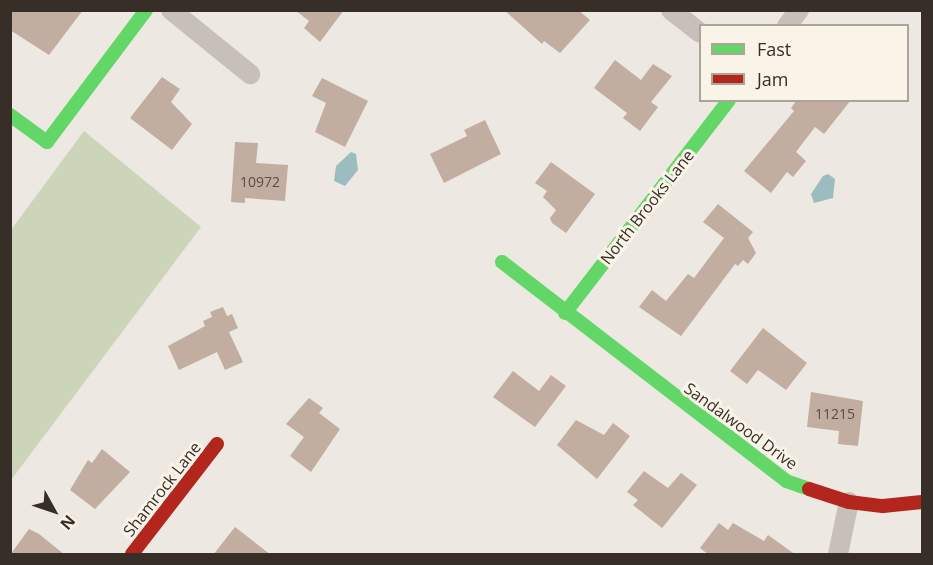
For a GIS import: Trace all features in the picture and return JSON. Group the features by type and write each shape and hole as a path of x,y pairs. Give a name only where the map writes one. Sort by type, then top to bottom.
{"street":[{"path":"10,115 47,142 146,10"},
{"path":"171,10 250,74"},
{"path":"671,10 699,32"},
{"path":"788,24 799,10"},
{"name":"North Brooks Lane","path":"565,313 727,102"},
{"name":"Sandalwood Drive","path":"502,262 770,471 809,492 849,502 883,506 922,502"},
{"name":"Shamrock Lane","path":"132,555 217,444"},
{"path":"838,555 849,502"}],"green space":[{"path":"84,131 201,227 11,480 11,230"}],"water":[{"path":"351,152 356,154 358,170 345,186 334,181 336,166"},
{"path":"828,174 835,179 833,198 814,203 811,194 823,176"}],"building":[{"path":"10,10 83,10 49,55 10,30"},
{"path":"295,10 344,10 320,42 304,28 309,21"},
{"path":"504,10 578,10 590,20 560,53 544,41 542,44"},
{"path":"615,60 641,80 653,64 672,76 651,102 658,107 640,131 623,118 627,113 594,88"},
{"path":"162,77 180,89 171,102 192,124 172,150 130,118"},
{"path":"322,78 368,101 345,147 315,132 326,103 312,96"},
{"path":"796,102 849,102 824,134 815,127 796,152 806,161 793,177 787,172 771,193 744,171 794,111 791,108"},
{"path":"485,120 501,154 444,183 430,154 467,136 464,130"},
{"path":"235,142 258,143 256,163 288,165 285,201 245,198 245,203 231,202"},
{"path":"551,162 595,194 566,233 552,223 550,218 556,210 543,197 547,191 535,183"},
{"path":"718,204 753,232 748,238 756,253 748,264 743,260 738,266 735,264 681,336 639,307 652,290 666,301 688,274 694,278 724,238 703,222"},
{"path":"223,307 227,316 232,314 238,328 229,332 243,362 225,370 217,352 179,370 168,346 205,326 203,321 212,317 210,312"},
{"path":"763,328 807,363 786,390 758,370 747,384 730,371"},
{"path":"513,371 539,391 551,375 566,386 535,427 493,397"},
{"path":"811,392 863,401 858,446 838,444 839,431 807,427"},
{"path":"309,398 323,408 319,413 340,429 311,472 290,456 304,437 286,424"},
{"path":"576,420 604,435 613,423 630,436 597,479 557,445"},
{"path":"102,449 130,472 95,509 70,490 88,460 92,463"},
{"path":"644,471 668,488 681,473 697,485 662,528 633,505 638,500 627,492"},
{"path":"719,523 728,530 733,523 764,541 768,535 796,555 709,555 700,548"},
{"path":"235,527 271,555 213,555"},
{"path":"29,529 39,534 65,555 10,555"}],"traffic: fast":[{"path":"10,115 47,142 146,10"},
{"path":"565,313 727,102"},
{"path":"502,262 786,481 809,489"}],"traffic: jam":[{"path":"132,554 217,444"},
{"path":"809,489 849,502 883,506 922,502"}]}
